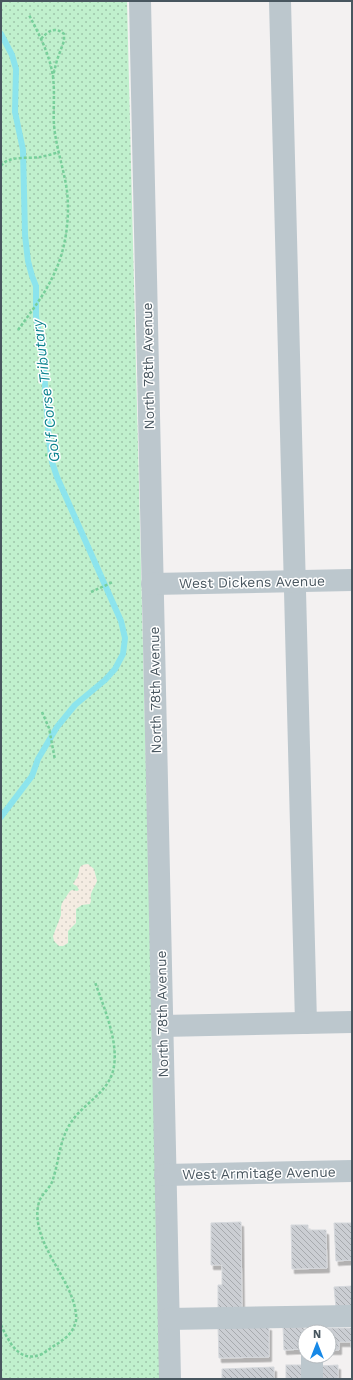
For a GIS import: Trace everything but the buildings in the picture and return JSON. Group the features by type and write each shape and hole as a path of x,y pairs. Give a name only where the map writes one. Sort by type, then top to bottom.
{"street":[{"name":"North 78th Avenue","path":"140,1 170,1379"},
{"path":"280,1 306,1023"},
{"name":"West Dickens Avenue","path":"152,584 352,580"},
{"path":"162,1026 352,1022"},
{"name":"West Armitage Avenue","path":"165,1175 352,1171"},
{"path":"169,1319 311,1324 352,1316"},
{"path":"312,1364 312,1379"}],"path":[{"path":"28,15 41,39 53,78"},
{"path":"18,330 42,295 54,274 61,258 67,226 67,189 54,126 53,78 56,60 64,41 64,34 55,29 47,32 41,39"},
{"path":"1,166 2,163 10,160 42,157 59,152"},
{"path":"45,455 60,455"},
{"path":"92,592 113,582"},
{"path":"42,712 49,728 55,760"},
{"path":"1,1325 9,1342 19,1353 31,1357 42,1354 70,1335 76,1321 75,1304 67,1285 42,1240 37,1218 39,1201 51,1183 63,1139 70,1124 103,1090 113,1071 115,1051 108,1021 95,982"}],"green space":[{"path":"1,1 127,1 161,1379 1,1379"}],"sand":[{"path":"88,864 94,869 97,881 91,895 91,903 82,905 76,909 76,923 68,931 68,943 63,946 59,946 54,941 53,936 61,915 62,903 70,891 79,890 77,886 73,884 77,878 80,867"}],"waterway":[{"name":"Golf Corse Tributary","path":"1,34 12,55 16,69 15,112 23,150 25,235 28,261 36,286 36,316 43,357 52,462 57,477 121,621 125,638 123,654 115,669 105,680 75,705 57,727 38,759 32,776 1,817"}]}
